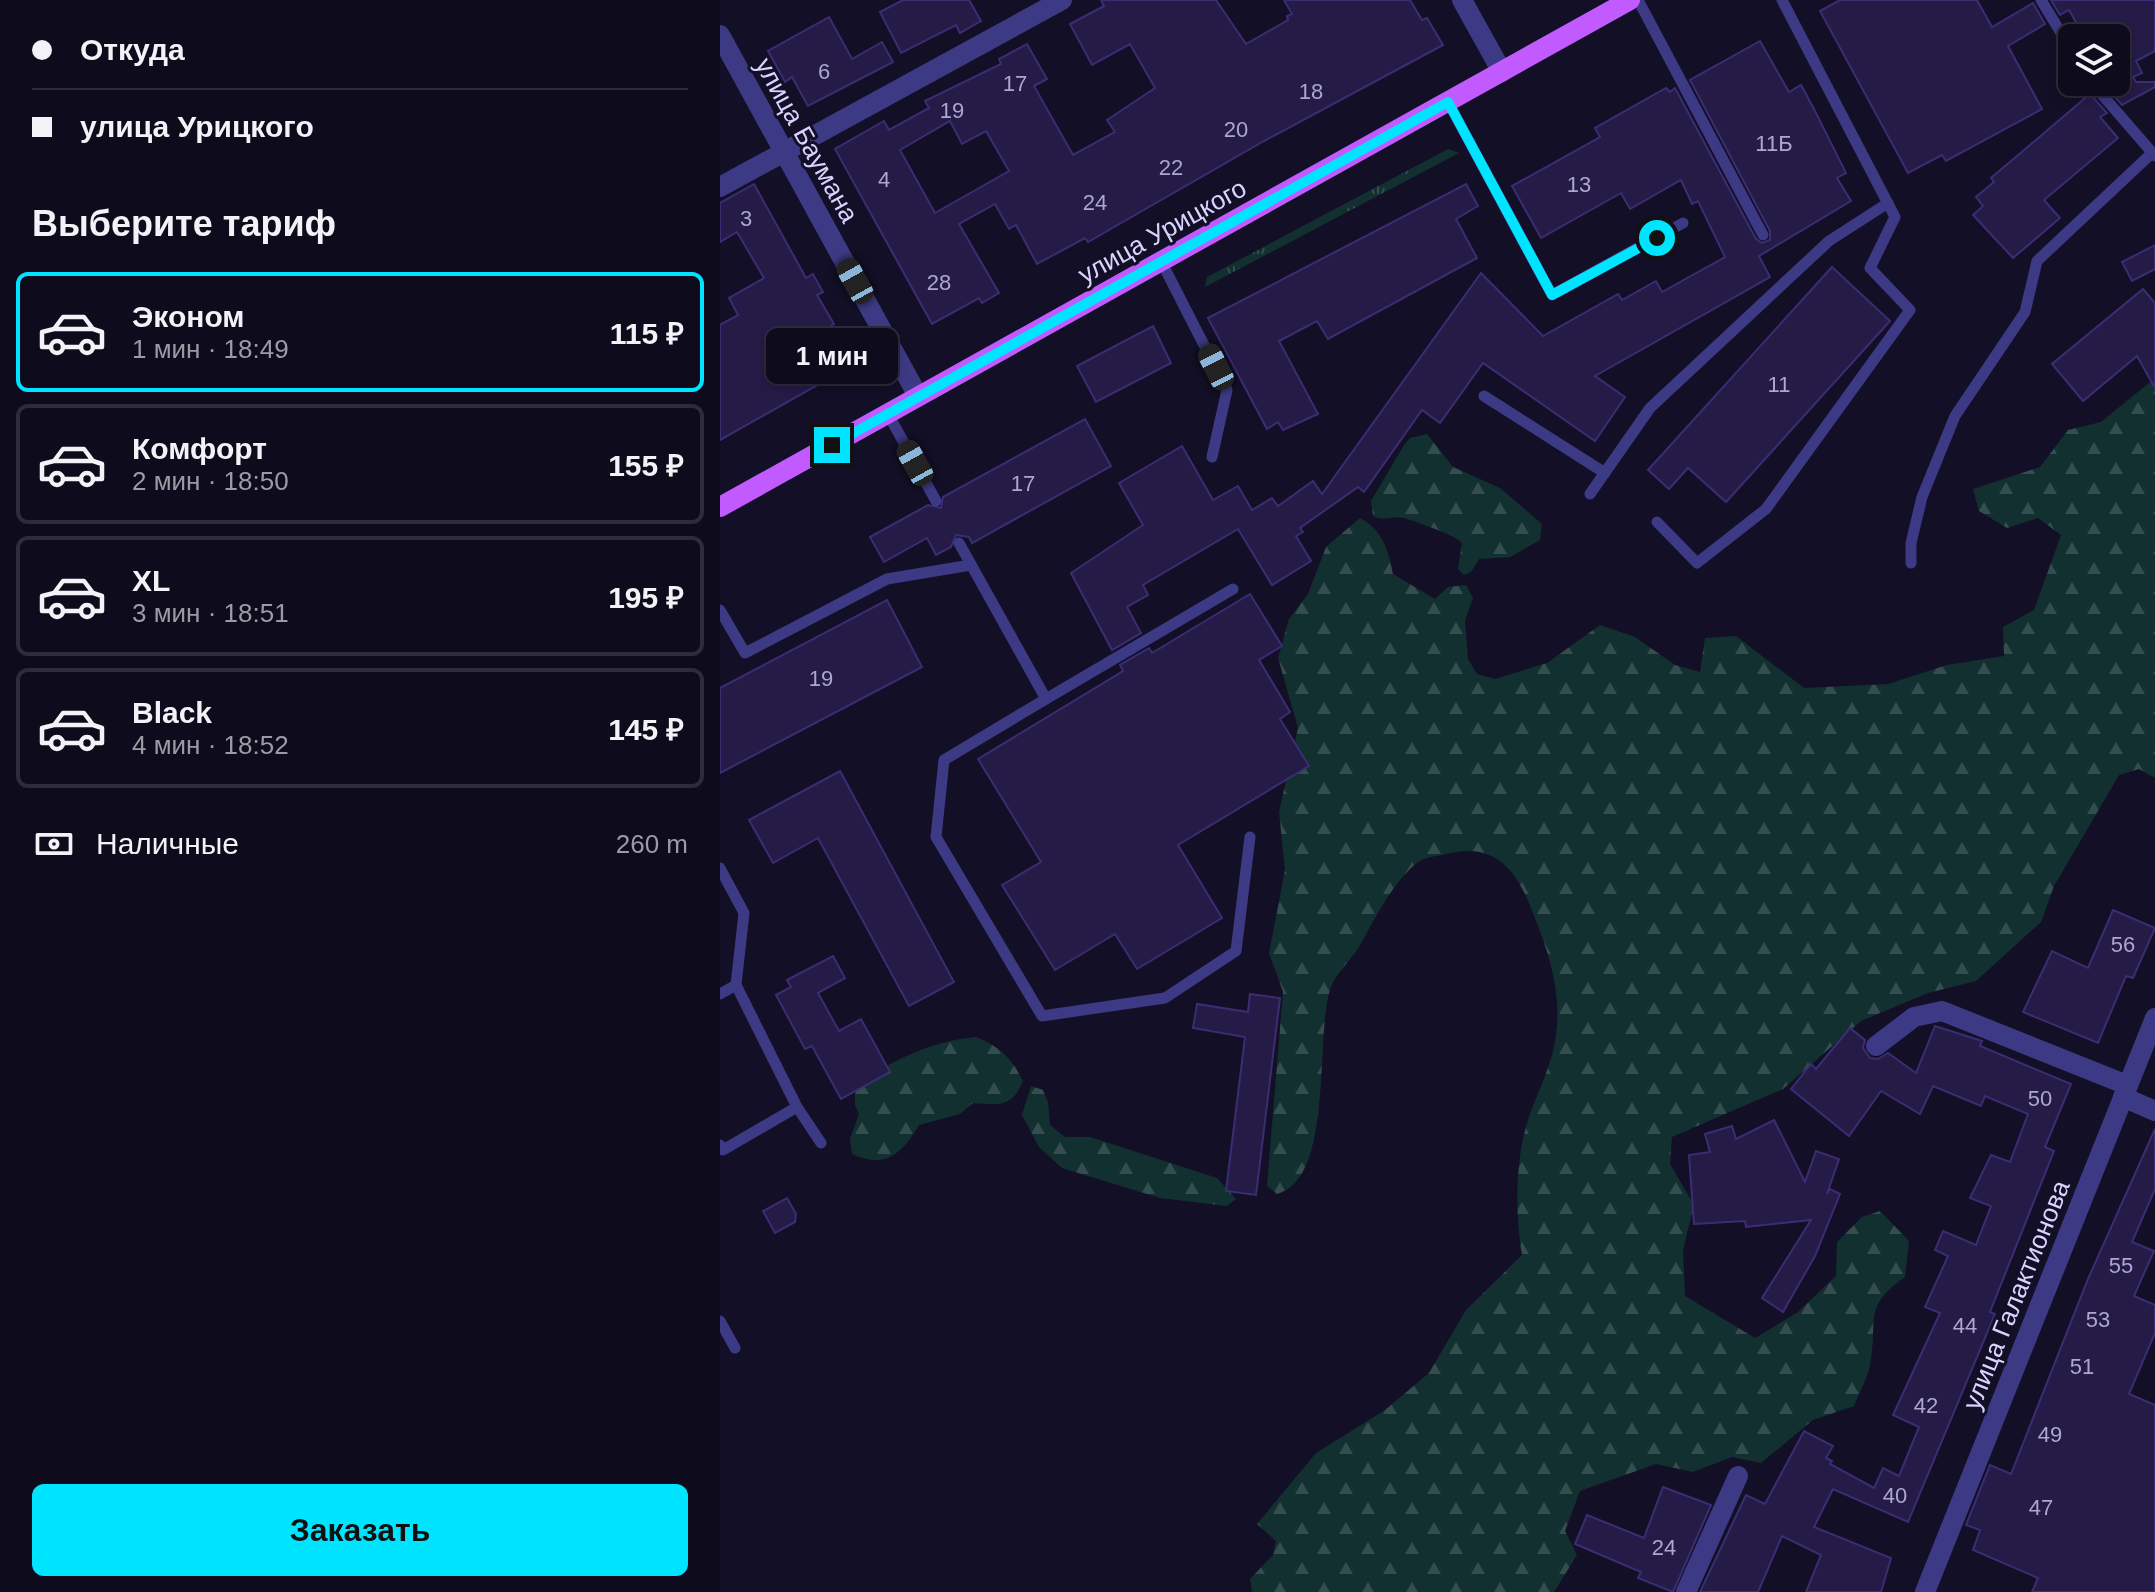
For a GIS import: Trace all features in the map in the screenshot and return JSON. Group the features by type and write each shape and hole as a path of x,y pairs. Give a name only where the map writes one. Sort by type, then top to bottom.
{"main road":[{"name":"улица Урицкого","path":"720,507 1630,0"}],"street":[{"path":"720,187 1062,0"},
{"path":"1462,0 1502,72"},
{"name":"улица Баумана","path":"720,35 918,396"},
{"path":"1876,1046 1914,1017 1942,1011 2125,1091 2155,1111"},
{"name":"улица Галактионова","path":"1925,1592 2155,1018"},
{"path":"1686,1592 1738,1476"}],"lane":[{"path":"1638,0 1763,235"},
{"path":"1657,522 1697,563 1766,509 1910,310 1870,268 1895,217 1782,0"},
{"path":"2041,0 2058,28"},
{"path":"1911,563 1911,543 1922,497 1955,416 2025,312 2037,261 2154,154 2103,96"},
{"path":"1448,102 1552,295 1683,223"},
{"path":"1590,494 1650,408 1829,241 1888,203"},
{"path":"1161,261 1227,390 1212,457"},
{"path":"1484,396 1605,473"},
{"path":"888,414 936,501"},
{"path":"959,543 1046,699"},
{"path":"720,610 745,653 887,579 971,565"},
{"path":"1233,589 944,760 936,837 1042,1016 1165,998 1236,951 1250,837"},
{"path":"720,868 744,913 736,985 797,1107 821,1143"},
{"path":"720,994 736,985"},
{"path":"720,1145 723,1150 797,1107"},
{"path":"720,1321 735,1348"}],"green space":[{"path":"1448,149 1459,153 1205,287 1207,277"},
{"path":"2155,378 2155,778 2139,769 2119,775 2054,886 2041,922 1976,981 1928,993 1861,1021 1783,1089 1672,1137 1670,1164 1694,1205 1683,1250 1685,1296 1755,1338 1798,1312 1836,1276 1837,1242 1862,1217 1880,1211 1909,1241 1905,1277 1882,1298 1874,1316 1870,1365 1854,1406 1813,1420 1761,1463 1732,1457 1693,1472 1656,1464 1580,1491 1565,1531 1577,1555 1554,1592 1252,1592 1250,1579 1273,1555 1276,1541 1257,1524 1316,1453 1385,1410 1429,1373 1466,1310 1522,1255 1517,1204 1521,1150 1529,1117 1550,1061 1557,1025 1554,980 1547,950 1525,893 1509,870 1500,861 1477,852 1462,851 1420,861 1391,891 1359,947 1333,982 1326,1008 1319,1102 1308,1162 1295,1183 1277,1194 1267,1186 1283,992 1269,953 1285,870 1279,812 1298,728 1278,658 1289,619 1308,594 1326,547 1360,518 1374,529 1383,542 1393,574 1435,599 1448,587 1466,585 1473,598 1465,621 1468,659 1477,674 1495,679 1547,663 1600,625 1635,637 1675,665 1700,672 1705,638 1736,636 1804,688 1888,684 1947,665 2004,656 2003,627 2034,610 2061,535 2038,518 2007,528 1979,511 1973,489 2040,467 2068,430 2101,422"},
{"path":"1427,434 1453,467 1500,488 1542,524 1540,540 1510,557 1479,559 1471,572 1464,575 1458,569 1462,543 1459,540 1404,518 1373,516 1371,501 1404,445 1410,438"},
{"path":"976,1037 998,1049 1014,1065 1023,1081 1014,1096 1004,1103 973,1103 960,1114 919,1125 899,1151 883,1159 874,1160 852,1154 850,1139 859,1114 855,1105 855,1084 898,1060 928,1048"},
{"path":"1031,1086 1043,1090 1048,1102 1050,1125 1065,1137 1090,1137 1217,1178 1236,1199 1227,1206 1160,1198 1062,1168 1039,1147 1022,1115"}],"building":[{"path":"903,0 969,0 981,21 960,33 956,25 901,53 880,12"},
{"path":"1101,0 1216,0 1246,44 1288,20 1287,16 1292,14 1284,0 1410,0 1422,20 1427,18 1443,45 1264,141 1088,242 1085,238 1037,264 1016,225 1009,229 995,204 959,224 999,293 982,303 979,298 932,324 835,149 884,121 889,130 929,108 925,101 1001,64 999,59 1027,44 1047,79 1034,86 1073,155 1115,132 1107,120 1155,88 1130,44 1092,65 1070,24 1104,6","holes":["950,121 962,144 986,131 1009,171 935,213 900,150"]},
{"path":"1840,0 1977,0 1992,27 2033,3 2045,24 2008,46 2042,109 1946,161 1942,155 1908,173 1820,11"},
{"path":"2051,0 2155,0 2155,51 2136,61 2142,73 2133,77 2136,82 2155,82 2155,87 2122,105 2114,96 2130,96 2130,24 2077,24 2069,10 2060,15"},
{"path":"829,17 852,59 882,42 893,62 808,106 792,77 785,82 768,51"},
{"path":"1760,41 1789,92 1801,85 1846,173 1837,178 1851,201 1759,256 1770,277 1595,376 1625,397 1595,441 1483,363 1440,423 1422,410 1364,492 1358,487 1300,528 1303,532 1296,536 1311,561 1272,585 1238,529 1143,585 1148,595 1127,607 1141,633 1112,650 1071,573 1143,525 1119,483 1182,446 1213,500 1238,486 1252,510 1272,498 1278,506 1313,481 1322,494 1481,273 1543,336 1618,294 1622,300 1656,281 1662,292 1725,257 1698,201 1692,204 1681,180 1630,209 1621,193 1541,238 1512,186 1600,137 1595,128 1666,88 1670,92 1675,88 1756,239 1762,243 1770,240 1770,231 1690,80"},
{"path":"2088,96 2092,96 2107,113 2100,117 2118,138 2044,200 2060,218 2013,258 1973,215 1983,206 1976,197 1994,182 1991,178"},
{"path":"754,184 806,278 813,274 823,292 817,295 834,324 829,327 851,366 720,440 720,325 738,315 729,298 764,278 737,232 720,242 720,203"},
{"path":"1466,184 1478,206 1456,219 1477,258 1328,339 1317,321 1279,341 1318,414 1283,430 1278,422 1267,429 1208,318"},
{"path":"2155,245 2155,269 2132,281 2122,262"},
{"path":"1832,267 1890,321 1726,502 1688,468 1669,489 1648,470"},
{"path":"2143,289 2155,303 2155,388 2137,356 2083,401 2052,364"},
{"path":"1153,326 1171,363 1096,402 1077,366"},
{"path":"1085,419 1111,466 972,543 969,537 956,535 951,547 936,555 927,538 884,562 870,537 928,505 941,508 943,497"},
{"path":"1250,594 1282,646 1259,660 1290,712 1280,719 1309,766 1178,845 1222,918 1137,969 1115,934 1055,970 1002,885 1041,862 978,759 1123,671 1120,665 1149,648 1152,653"},
{"path":"887,600 922,667 720,773 720,688"},
{"path":"840,771 954,982 909,1006 818,838 773,863 749,820"},
{"path":"2113,910 2155,928 2133,978 2126,976 2098,1043 2023,1012 2052,951 2088,968"},
{"path":"833,956 845,978 818,993 839,1031 861,1019 890,1072 841,1099 812,1046 805,1049 776,995 791,987 787,980"},
{"path":"1250,994 1280,998 1256,1195 1226,1191 1245,1037 1193,1028 1197,1004 1248,1012"},
{"path":"1935,1026 1982,1041 1980,1046 2071,1084 2045,1147 2054,1151 1990,1312 1995,1314 1908,1522 1833,1489 1814,1527 1891,1558 1881,1592 1806,1592 1821,1555 1782,1536 1758,1592 1700,1592 1746,1495 1765,1504 1804,1431 1833,1446 1826,1458 1832,1461 1830,1464 1874,1488 1883,1468 1899,1476 1919,1427 1893,1415 1940,1313 1925,1307 1948,1256 1935,1250 1943,1231 1976,1245 1991,1206 1970,1198 1991,1155 2010,1162 2028,1114 1985,1096 1981,1106 1933,1086 1920,1114 1881,1091 1849,1136 1791,1089 1811,1064 1816,1069 1850,1028 1865,1040 1863,1048 1870,1058 1878,1059 1888,1053 1916,1073"},
{"path":"1774,1120 1805,1182 1816,1151 1839,1159 1827,1194 1830,1189 1840,1194 1815,1256 1783,1312 1762,1298 1811,1220 1746,1227 1745,1221 1694,1224 1689,1155 1710,1152 1705,1134 1732,1126 1736,1139"},
{"path":"2155,1129 2155,1189 2132,1242 2154,1251 2134,1296 2155,1305 2155,1333 2129,1394 2155,1405 2155,1592 2032,1592 2038,1578 1973,1550 1980,1530 1966,1525 1990,1465 2011,1474 2088,1279"},
{"path":"787,1198 796,1214 795,1222 775,1233 763,1211"},
{"path":"1663,1487 1711,1505 1673,1592 1638,1578 1641,1572 1575,1544 1587,1515 1644,1538"}],"route":[{"path":"832,445 1448,102 1552,295 1657,238"}]}
